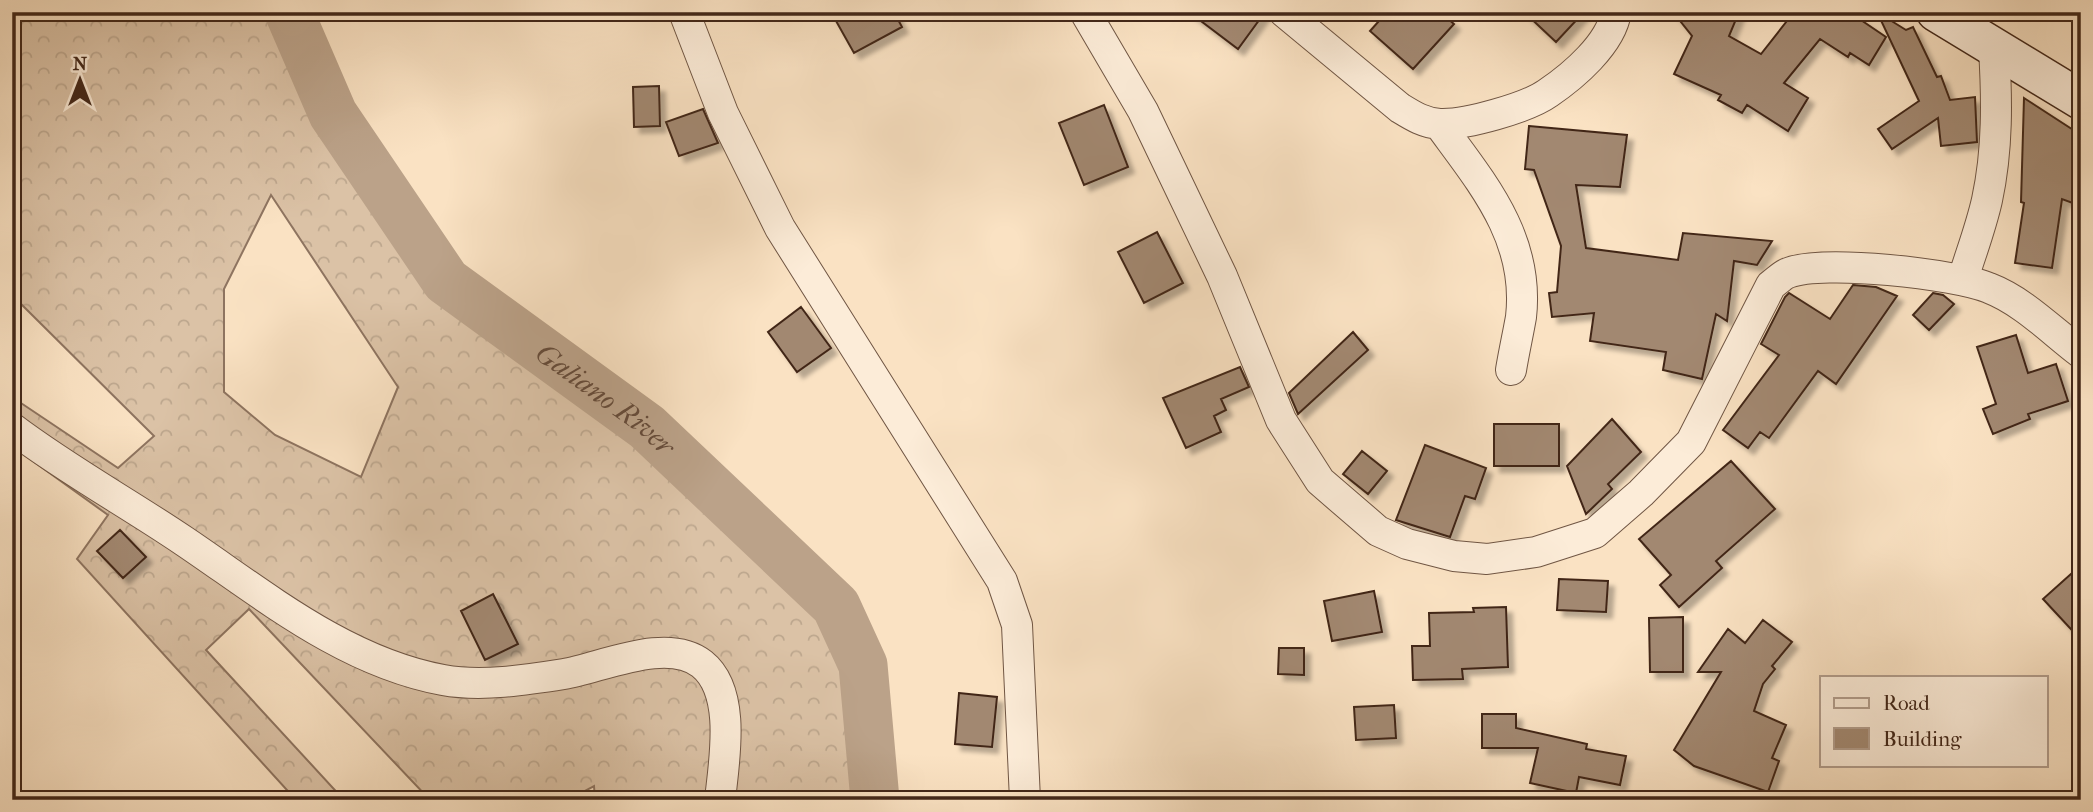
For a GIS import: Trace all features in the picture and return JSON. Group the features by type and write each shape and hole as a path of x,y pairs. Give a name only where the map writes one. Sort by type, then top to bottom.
{"main road":[{"path":"1937,12 2081,100"}],"street":[{"path":"684,12 723,113 780,228 1002,581 1017,625 1025,800"},
{"path":"1085,12 1143,111 1222,276 1281,420 1320,481 1378,531 1407,544 1454,556 1487,559 1536,552 1595,533 1641,493 1691,442 1771,285 1788,273 1816,269 1861,269 1963,279 1992,289 2014,301 2081,353"},
{"path":"1284,12 1400,108 1419,120 1439,124 1474,121 1546,95 1604,41 1616,12"},
{"path":"1963,279 1986,201 1992,169 1996,132 1994,48"},
{"path":"1439,124 1489,194 1508,227 1518,262 1521,314 1511,370"},
{"path":"12,428 186,542 268,602 367,655 443,680 506,682 567,674 628,656 672,653 702,664 723,696 726,740 720,800"}],"green space":[{"path":"12,12 289,12 333,114 446,281 647,427 836,606 863,665 875,800 595,800 594,786 568,800 430,800 249,609 206,650 344,800 296,800 77,559 108,515 12,446 12,397 118,468 154,436 12,295","holes":["271,195 398,387 361,477 275,435 224,392 224,289"]}],"building":[{"path":"831,12 894,12 902,27 854,53"},
{"path":"1189,12 1265,12 1238,49"},
{"path":"1387,12 1440,12 1454,24 1413,69 1370,31"},
{"path":"1524,12 1584,12 1556,42"},
{"path":"1673,12 1739,12 1729,36 1761,54 1794,12 1849,12 1886,37 1869,65 1850,53 1848,57 1820,39 1784,83 1808,98 1788,131 1747,105 1742,113 1718,100 1721,95 1674,74 1692,36"},
{"path":"1877,12 1906,30 1913,27 1937,77 1941,76 1950,100 1975,97 1977,142 1941,146 1938,118 1892,149 1878,129 1919,101"},
{"path":"659,86 660,126 634,127 633,87"},
{"path":"2024,98 2081,135 2081,206 2062,199 2052,268 2015,263 2024,203 2021,202"},
{"path":"1104,105 1128,167 1084,185 1059,123"},
{"path":"703,109 718,143 679,156 666,122"},
{"path":"1529,126 1627,135 1620,187 1576,185 1586,248 1678,260 1683,233 1772,241 1757,265 1734,261 1727,321 1716,314 1702,379 1663,370 1666,352 1590,341 1594,313 1552,317 1549,293 1557,292 1561,246 1534,170 1525,169"},
{"path":"1157,232 1183,283 1144,303 1118,252"},
{"path":"1853,285 1876,287 1897,296 1836,384 1818,371 1769,438 1760,432 1748,448 1723,430 1779,355 1761,344 1785,297 1789,293 1830,319"},
{"path":"1933,293 1943,295 1954,304 1929,330 1913,315"},
{"path":"801,307 831,348 797,372 768,332"},
{"path":"1353,332 1368,350 1298,414 1289,393"},
{"path":"2016,335 2028,373 2056,364 2068,401 2028,414 2030,419 1993,434 1983,409 1996,404 1977,347"},
{"path":"1240,367 1249,387 1221,399 1226,410 1214,416 1221,432 1186,448 1163,398"},
{"path":"1612,419 1641,452 1608,484 1612,489 1586,514 1567,466"},
{"path":"1494,424 1559,424 1559,466 1494,466"},
{"path":"1425,445 1486,468 1475,499 1465,496 1450,537 1396,520"},
{"path":"1362,451 1387,471 1368,494 1343,474"},
{"path":"1731,461 1775,509 1716,561 1722,568 1679,607 1660,585 1671,575 1639,539"},
{"path":"120,530 146,557 123,578 97,551"},
{"path":"2081,565 2081,640 2043,599"},
{"path":"1559,579 1608,581 1606,612 1557,610"},
{"path":"1374,591 1382,632 1332,641 1324,601"},
{"path":"493,594 518,644 485,660 461,611"},
{"path":"1506,607 1508,667 1462,669 1463,679 1413,680 1412,646 1430,646 1429,613 1474,612 1473,608"},
{"path":"1683,617 1683,672 1650,672 1649,618"},
{"path":"1763,620 1792,642 1772,666 1775,669 1763,684 1754,711 1786,725 1772,758 1779,761 1768,792 1694,766 1674,750 1721,672 1698,672 1728,629 1745,643"},
{"path":"1279,648 1304,648 1304,675 1278,674"},
{"path":"959,693 997,697 992,747 955,744"},
{"path":"1394,705 1396,738 1356,740 1354,707"},
{"path":"1482,714 1516,714 1516,728 1587,744 1586,749 1626,756 1620,785 1579,777 1576,793 1530,783 1538,748 1482,748"}],"waterway":[{"name":"Galiano River","path":"289,12 333,114 446,281 647,427 836,606 863,665 875,800"}]}
